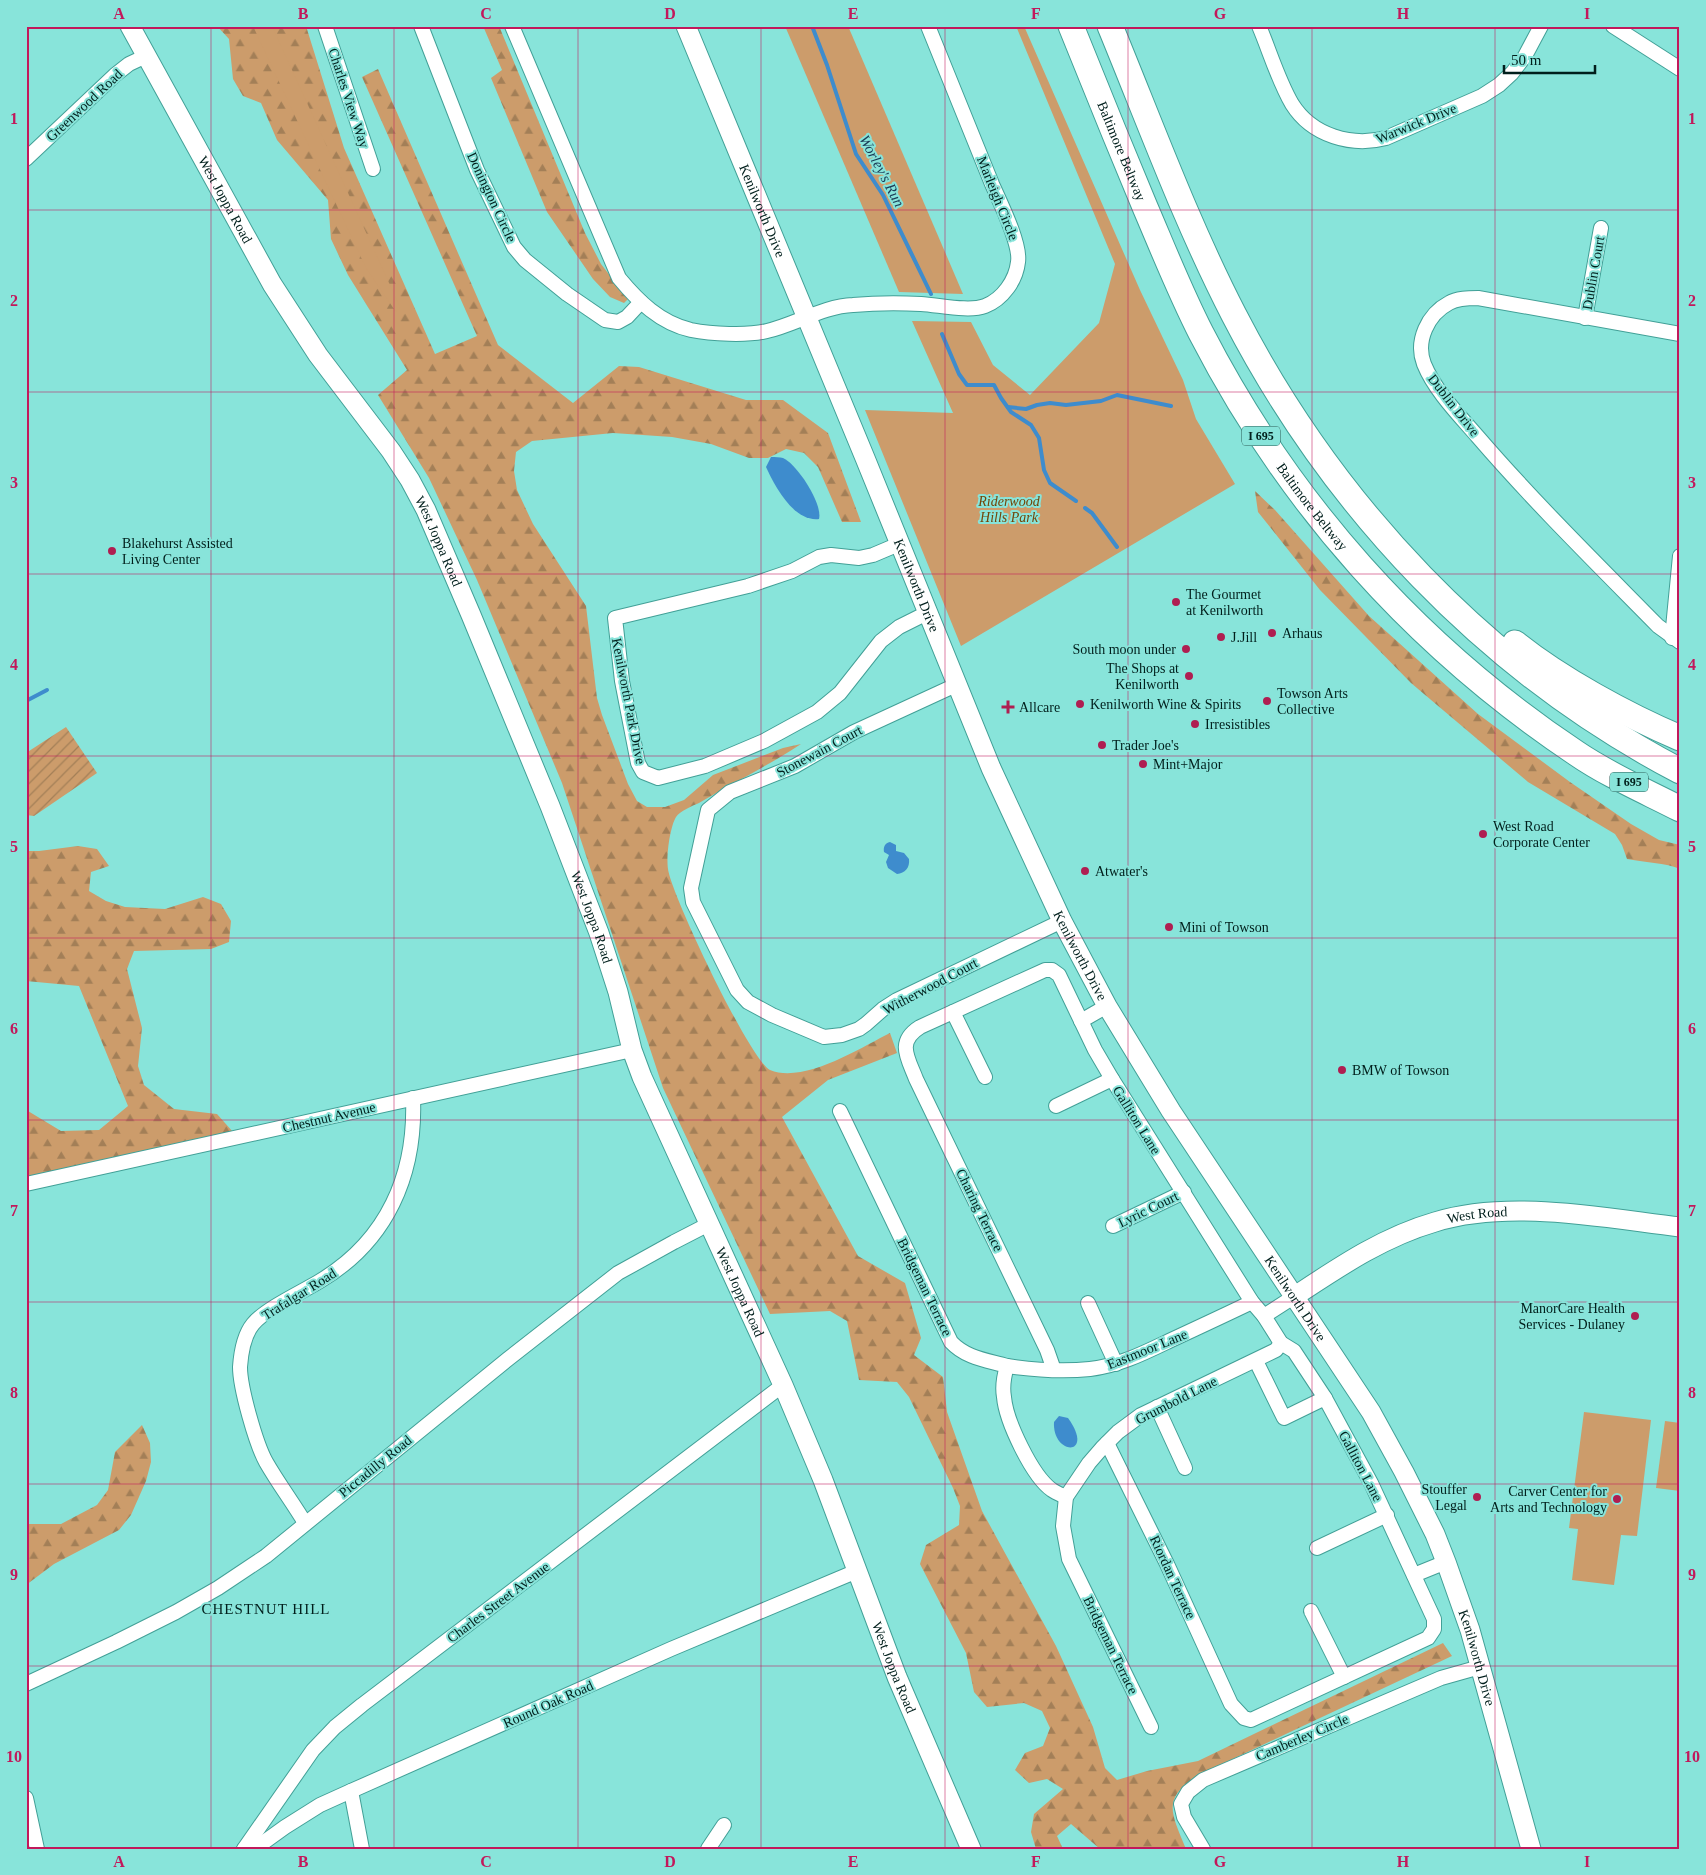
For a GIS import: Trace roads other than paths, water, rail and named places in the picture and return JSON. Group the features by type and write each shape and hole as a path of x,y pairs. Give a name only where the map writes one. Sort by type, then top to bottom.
{"highway":[{"name":"Baltimore Beltway","path":"1071,26 1164,254 1201,332 1242,407 1282,467 1328,529 1373,582 1412,621 1451,658 1512,708 1578,755 1680,809"},
{"name":"I 695","path":"1110,26 1200,242 1234,314 1273,386 1311,445 1357,505 1437,594 1535,678 1598,722 1680,771"},
{"path":"1357,505 1402,550 1443,587 1524,650 1570,681 1680,738"},
{"path":"1578,755 1680,819"}],"street":[{"name":"West Joppa Road","path":"130,26 272,284 318,355 391,451 410,480 426,510 546,796 599,933 618,992 632,1050 783,1385 823,1480 897,1677 971,1849"},
{"name":"Charles View Way","path":"325,26 373,168"},
{"name":"Donington Circle","path":"421,26 477,170 514,247 526,260 567,294 605,320 618,322 627,317 641,302"},
{"path":"512,26 619,278 641,302 668,322 689,330 711,333 766,332 806,317"},
{"name":"Kenilworth Drive","path":"686,26 956,685 1014,821 1062,921 1107,1006 1171,1111 1370,1412 1419,1501 1446,1562 1470,1630 1531,1849"},
{"name":"Marleigh Circle","path":"806,317 850,305 920,304 973,308 985,306 997,299 1012,282 1018,263 1018,251 928,26"},
{"name":"Warwick Drive","path":"1259,26 1293,106 1303,117 1329,135 1342,140 1356,142 1386,138 1482,96 1499,85 1512,73 1525,56 1541,26"},
{"path":"1613,26 1680,69"},
{"name":"Greenwood Road","path":"26,160 115,75 129,64 146,56"},
{"name":"Dublin Court","path":"1585,318 1602,228"},
{"name":"Dublin Drive","path":"1676,640 1658,626 1506,470 1432,380 1424,363 1421,350 1422,337 1428,323 1438,310 1450,302 1478,298 1680,334"},
{"name":"Kenilworth Park Drive","path":"899,544 873,555 859,558 831,555 819,557 792,570 748,586 614,618 622,681 638,763 643,772 658,778 705,766 764,741 817,712 840,693 877,646 889,634 927,613"},
{"path":"1676,640 1680,556"},
{"name":"Stonewain Court","path":"716,949 693,902 691,888 708,810 730,792 795,766 854,732 956,685"},
{"name":"Witherwood Court","path":"716,949 736,990 748,1002 772,1015 824,1037 842,1035 859,1029 897,1000 1062,921"},
{"name":"Galliton Lane","path":"953,1012 1045,970 1052,970 1059,976 1112,1079 1252,1302 1264,1316 1281,1343 1294,1351 1325,1398 1387,1515 1434,1619 1434,1629 1428,1638 1344,1677"},
{"path":"1080,1020 1107,1006"},
{"path":"953,1012 986,1077"},
{"name":"Charing Terrace","path":"953,1012 912,1031 907,1038 906,1051 916,1079 1047,1350 1054,1370"},
{"name":"Chestnut Avenue","path":"26,1184 632,1050"},
{"path":"1056,1106 1112,1079"},
{"name":"Trafalgar Road","path":"305,1523 266,1461 256,1435 240,1369 246,1338 252,1324 263,1315 332,1274 374,1236 391,1209 403,1180 411,1148 414,1121 413,1098"},
{"name":"Bridgeman Terrace","path":"840,1110 951,1342 961,1352 969,1356 1007,1366"},
{"name":"Lyric Court","path":"1113,1226 1184,1192"},
{"name":"West Road","path":"1295,1296 1346,1263 1397,1236 1437,1221 1505,1212 1561,1213 1680,1227"},
{"name":"Piccadilly Road","path":"26,1684 184,1608 266,1556 508,1359 618,1273 710,1224"},
{"path":"1264,1316 1295,1296"},
{"name":"Eastmoor Lane","path":"1007,1366 1054,1370 1091,1369 1116,1364 1155,1348 1252,1302"},
{"path":"1088,1304 1116,1364"},
{"name":"Grumbold Lane","path":"1066,1497 1089,1463 1107,1443 1130,1423 1157,1407 1256,1361 1276,1350 1281,1343"},
{"path":"1256,1361 1284,1418 1325,1398"},
{"path":"1007,1366 1003,1386 1004,1398 1012,1426 1031,1465 1042,1480 1052,1490 1066,1497"},
{"name":"Charles Street Avenue","path":"244,1849 304,1761 335,1727 362,1704 783,1385"},
{"path":"1157,1407 1185,1468"},
{"name":"Riordan Terrace","path":"1107,1443 1167,1564 1231,1704 1244,1718 1252,1720 1344,1677"},
{"name":"Bridgeman Terrace","path":"1066,1497 1062,1526 1069,1559 1151,1727"},
{"path":"1317,1548 1387,1515"},
{"path":"1414,1575 1446,1562"},
{"name":"Round Oak Road","path":"244,1849 260,1845 285,1826 320,1805 352,1790 671,1649 858,1571"},
{"path":"1311,1611 1344,1677"},
{"name":"Camberley Circle","path":"1203,1849 1184,1817 1181,1804 1188,1792 1203,1780 1441,1678 1480,1667"},
{"path":"352,1790 362,1849"},
{"path":"26,1798 37,1849"},
{"path":"708,1849 724,1825"}],"water":[{"path":"771,457 783,458 802,476 817,504 819,519 801,515 786,502 766,467"},
{"path":"890,842 896,845 896,851 904,853 909,859 908,867 905,871 897,874 888,868 886,862 889,855 884,852 884,848"},
{"path":"1059,1416 1068,1418 1075,1431 1077,1440 1075,1445 1071,1447 1065,1446 1059,1441 1055,1433 1054,1422"}],"waterway":[{"name":"Worley's Run","path":"812,26 827,65 856,154 883,195 931,294"},
{"path":"942,334 959,374 967,385 994,385 1011,412 1031,425 1039,438 1044,470 1050,483 1076,501"},
{"name":"Worley's Run","path":"1008,407 1026,409 1050,403 1066,405 1101,401 1117,395 1171,406"},
{"path":"1085,508 1092,513 1117,547"},
{"path":"26,701 47,690"}],"place":[{"name":"Blakehurst Assisted Living Center","path":"112,551"},
{"name":"The Gourmet at Kenilworth","path":"1176,602"},
{"name":"Arhaus","path":"1272,633"},
{"name":"J.Jill","path":"1221,637"},
{"name":"South moon under","path":"1186,649"},
{"name":"The Shops at Kenilworth","path":"1189,676"},
{"name":"Towson Arts Collective","path":"1267,701"},
{"name":"Kenilworth Wine & Spirits","path":"1080,704"},
{"name":"Allcare","path":"1008,707"},
{"name":"Irresistibles","path":"1195,724"},
{"name":"Trader Joe's","path":"1102,745"},
{"name":"Mint+Major","path":"1143,764"},
{"name":"West Road Corporate Center","path":"1483,834"},
{"name":"Atwater's","path":"1085,871"},
{"name":"Mini of Towson","path":"1169,927"},
{"name":"BMW of Towson","path":"1342,1070"},
{"name":"ManorCare Health Services - Dulaney","path":"1635,1316"},
{"name":"Stouffer Legal","path":"1477,1497"},
{"name":"Carver Center for Arts and Technology","path":"1617,1499"}],"district":[{"name":"CHESTNUT HILL","path":"266,1609"}],"park label":[{"name":"Riderwood Hills Park","path":"1009,510"}]}
